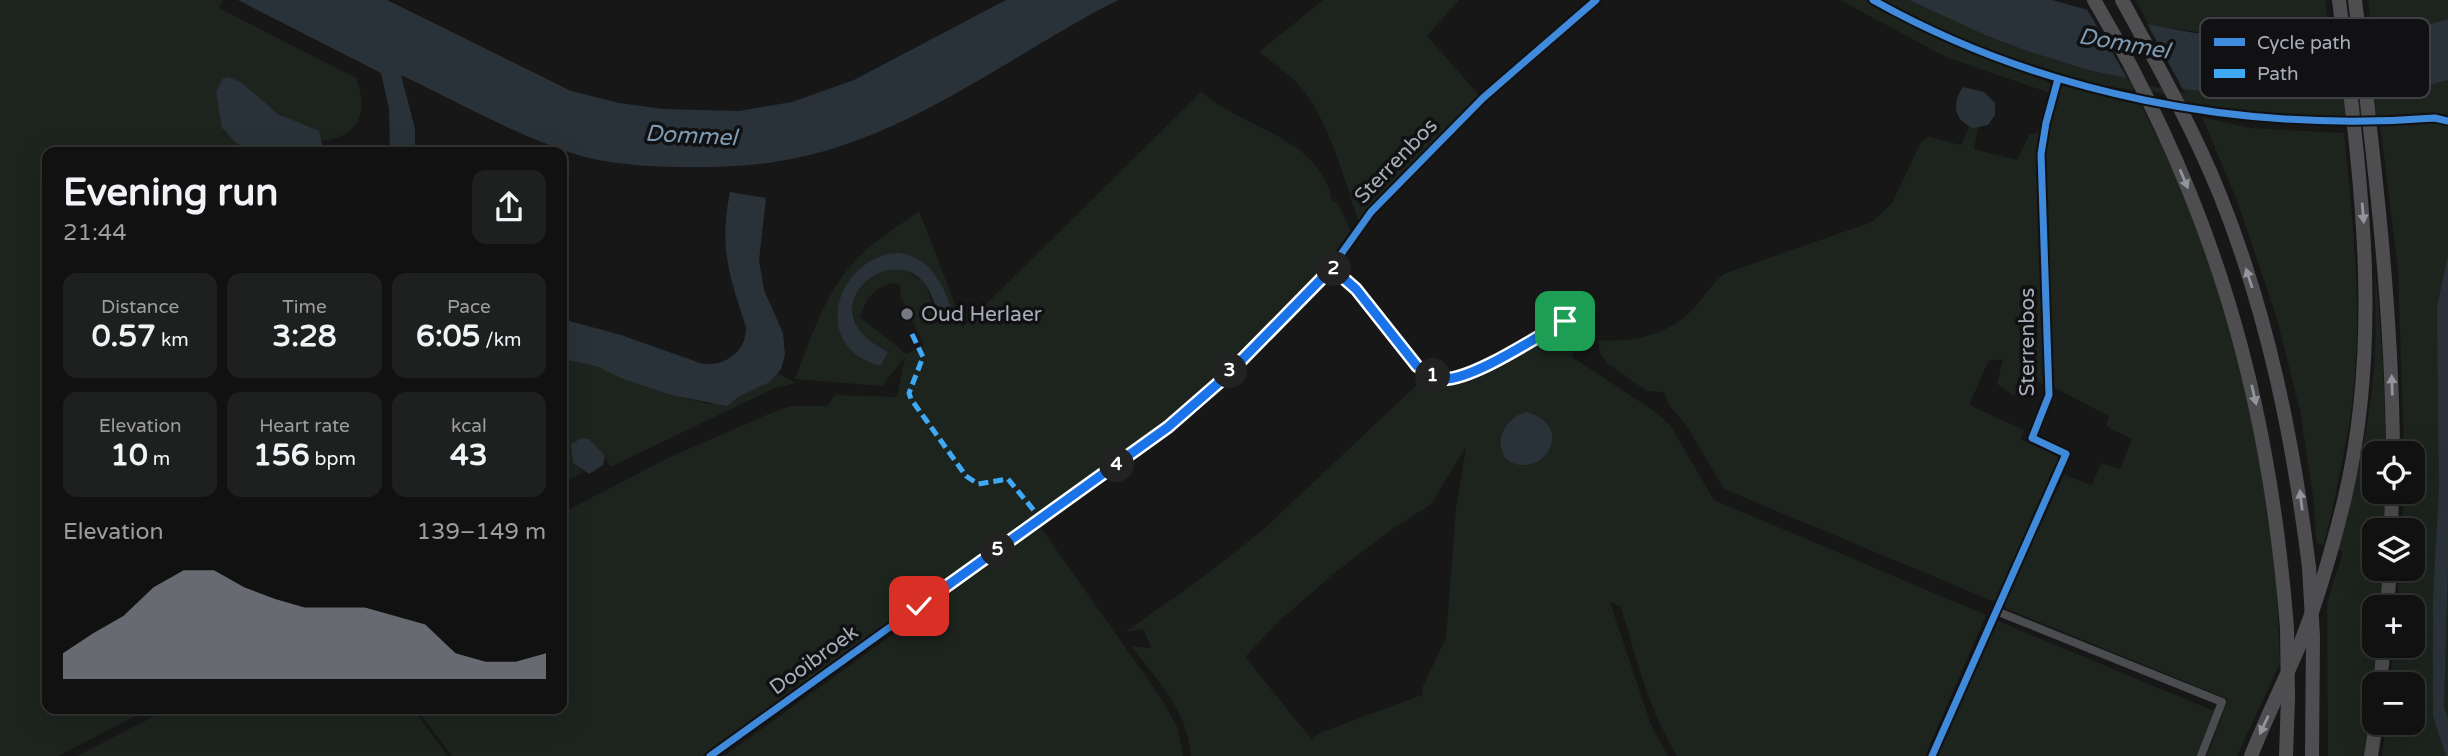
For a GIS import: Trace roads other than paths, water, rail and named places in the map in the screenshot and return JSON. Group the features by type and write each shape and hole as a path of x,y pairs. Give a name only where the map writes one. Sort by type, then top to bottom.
{"highway":[{"path":"2094,0 2157,116 2210,243 2246,360 2273,491 2287,628 2286,756"},
{"path":"2122,0 2187,121 2224,206 2272,351 2298,483 2309,567 2313,637 2312,756"},
{"path":"2337,0 2341,18"},
{"path":"2355,0 2357,18"},
{"path":"2251,756 2301,642 2319,589 2345,496 2357,437 2368,294 2350,98"},
{"path":"2367,98 2390,331 2393,441"},
{"path":"2371,756 2374,735"}],"street":[{"name":"Sterrenbos","path":"1041,519 1195,405 1332,268 1371,212 1483,98 1596,0"},
{"path":"1873,0 1956,42 2078,84"},
{"name":"Sterrenbos","path":"1932,756 2066,454 2032,438 2049,395 2041,154 2046,123 2059,79"},
{"path":"1332,268 1356,289 1417,366 1429,375 1441,379 1470,374 1565,321 1581,317"},
{"name":"Dooibroek","path":"710,756 1041,519"},
{"path":"1996,611 2222,702 2201,756"}],"water":[{"name":"Dommel","path":"238,0 387,0 571,91 619,103 663,109 739,111 792,102 854,80 1006,0 1118,0 913,116 826,151 759,164 654,166 585,157 567,152 567,147 554,147 515,131 401,75 415,129 415,147 390,147 389,108 381,73"},
{"name":"Dommel","path":"1909,0 2052,0 2120,19 2200,33 2200,91 2092,71 1985,35"},
{"path":"2448,19 2448,80 2430,85 2430,24"},
{"path":"229,77 242,83 278,114 319,131 323,147 244,147 235,142 222,128 216,92 222,79"},
{"path":"1963,87 1984,92 1995,103 1995,115 1988,125 1973,128 1958,116 1957,99"},
{"path":"730,192 766,198 759,260 764,290 783,333 785,355 781,369 770,382 738,397 727,406 671,395 620,378 596,366 567,360 567,320 621,335 703,364 719,363 733,356 743,343 746,327 728,261 725,229"},
{"path":"899,253 921,261 936,276 954,317 940,325 931,294 925,284 913,274 900,270 885,271 872,277 861,287 854,299 853,313 861,332 888,352 881,365 877,365 855,354 842,338 837,320 840,301 848,283 861,268 878,257"},
{"path":"2448,255 2448,562 2444,708 2448,719 2446,756 2433,716 2433,597 2439,489 2437,307"},
{"path":"1526,412 1542,419 1551,429 1552,440 1541,459 1530,464 1518,464 1505,458 1502,436 1513,419"},
{"path":"581,438 589,439 605,456 603,465 589,474 573,463 571,445"}],"place":[{"name":"Oud Herlaer","path":"907,314"}]}
